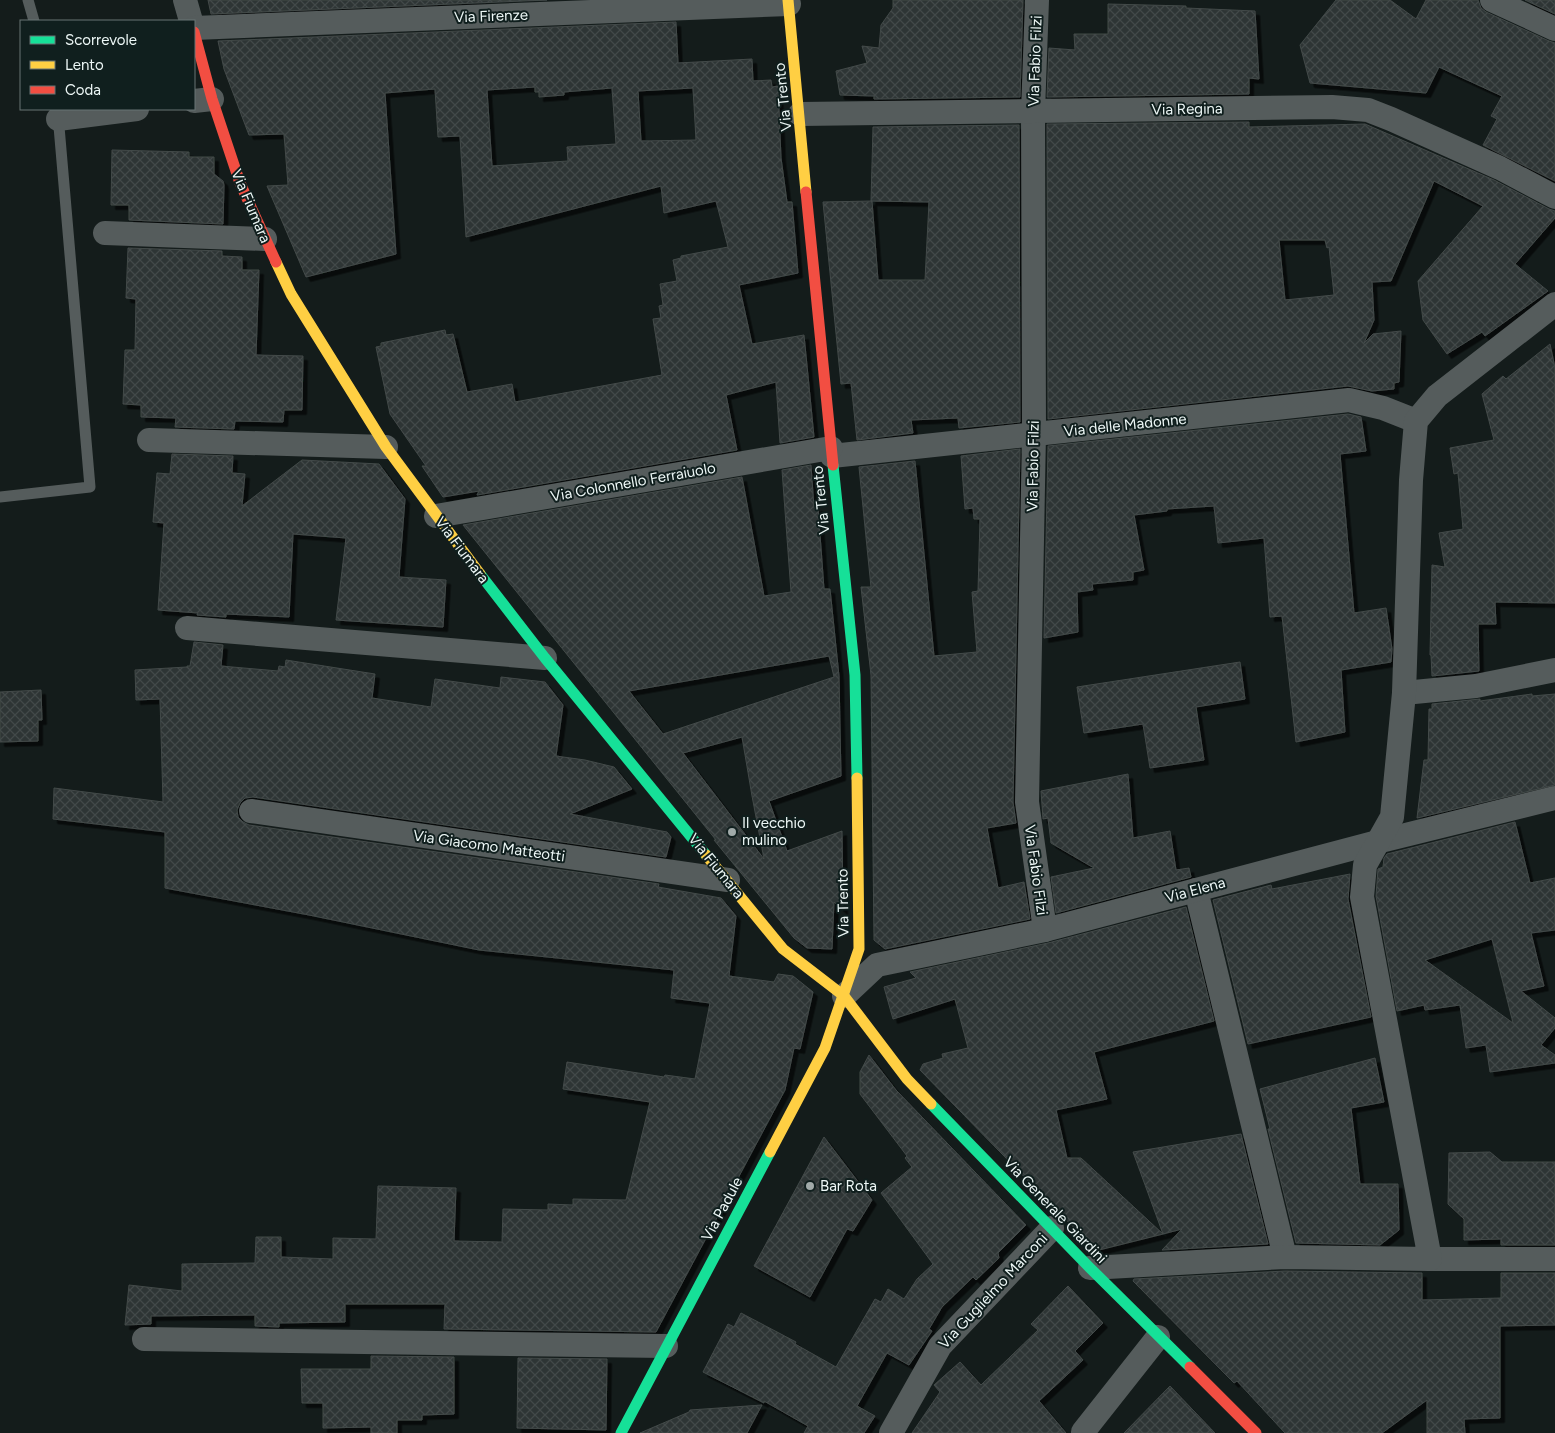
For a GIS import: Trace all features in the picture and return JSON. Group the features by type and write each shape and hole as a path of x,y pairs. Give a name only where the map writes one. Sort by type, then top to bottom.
{"street":[{"path":"185,0 191,20"},
{"name":"Via Fabio Filzi","path":"1037,0 1033,112 1034,434 1026,802 1045,930"},
{"path":"1492,0 1555,29"},
{"name":"Via Firenze","path":"195,28 789,2"},
{"name":"Via Trento","path":"789,2 831,452 855,676 859,950 844,996"},
{"name":"Via Fiumara","path":"195,40 203,100 265,239 291,294 386,447 544,658 783,949 844,996"},
{"name":"Via Regina","path":"800,114 1332,107 1368,110 1500,168 1555,197"},
{"path":"57,114 121,110"},
{"path":"105,233 265,239"},
{"path":"1430,1259 1362,897 1365,864 1392,817 1404,693 1411,480 1416,421 1436,396 1555,304"},
{"name":"Via delle Madonne","path":"831,452 1034,434 1349,400 1382,408 1416,421"},
{"path":"149,440 386,447"},
{"name":"Via Colonnello Ferraiuolo","path":"436,516 831,452"},
{"path":"187,628 544,658"},
{"path":"1404,693 1476,686 1555,670"},
{"name":"Via Elena","path":"844,996 877,965 1045,930 1377,842 1555,798"},
{"name":"Via Giacomo Matteotti","path":"251,811 728,880"},
{"path":"1196,890 1285,1257"},
{"name":"Via Generale Giardini","path":"844,996 907,1079 1252,1432"},
{"name":"Via Padule","path":"621,1433 825,1048 844,996"},
{"name":"Via Guglielmo Marconi","path":"890,1433 940,1346 1052,1228"},
{"path":"1090,1268 1285,1257 1555,1259"},
{"path":"1084,1433 1158,1336"},
{"path":"144,1339 666,1346"}],"lane":[{"path":"28,0 34,20"},
{"path":"0,497 90,486 57,114"}],"building":[{"path":"208,0 547,0 211,14"},
{"path":"893,0 1023,0 1020,97 874,99 874,96 840,95 836,71 867,63 862,46 879,48 881,25 893,8"},
{"path":"1336,0 1390,0 1416,19 1426,0 1478,0 1481,8 1486,12 1555,43 1555,181 1483,145 1497,119 1491,116 1502,96 1439,67 1426,93 1310,83 1300,45"},
{"path":"1525,0 1555,0 1555,14"},
{"path":"1108,4 1186,6 1186,8 1255,11 1259,79 1249,78 1249,94 1047,97 1049,48 1075,50 1074,34 1108,34"},
{"path":"676,22 678,63 752,59 753,81 771,80 772,87 778,86 781,158 787,202 792,202 798,273 739,285 752,344 804,335 814,437 780,443 776,382 726,395 737,450 477,495 479,491 443,497 422,466 426,466 390,414 376,347 381,346 381,343 445,330 446,335 453,334 467,392 512,384 515,402 662,375 653,319 661,318 659,306 663,305 660,284 677,281 673,260 681,258 681,256 728,247 716,201 664,213 661,186 466,237 460,136 438,137 435,89 385,93 396,254 306,277 267,186 288,185 284,134 249,135 224,69 218,41","holes":["535,87 535,92 539,92 539,97 564,95 564,92 612,88 616,144 567,147 568,161 492,166 487,90","693,88 696,140 641,141 638,91"]},
{"path":"1249,122 1249,127 1365,124 1494,180 1555,211 1555,218 1515,264 1548,291 1485,336 1482,332 1447,354 1423,320 1418,281 1483,206 1434,181 1391,281 1372,282 1374,320 1364,343 1373,334 1401,331 1399,382 1394,383 1394,389 1372,391 1348,386 1048,419 1047,124","holes":["1279,240 1325,240 1327,248 1329,247 1334,295 1285,300"]},
{"path":"1019,125 1020,422 959,428 958,418 911,420 913,433 857,440 851,383 841,384 823,202 872,201 873,127","holes":["872,201 929,202 925,280 878,280"]},
{"path":"112,150 189,152 189,157 214,157 214,174 223,181 224,185 223,224 129,220 129,205 111,205"},
{"path":"128,248 222,251 222,256 242,257 242,270 259,270 256,355 303,356 302,410 284,410 283,422 235,421 234,429 175,427 176,418 141,417 141,405 123,404 125,350 135,350 136,299 126,298"},
{"path":"1550,344 1555,368 1555,603 1495,602 1496,624 1478,624 1479,671 1432,676 1430,655 1432,565 1445,567 1439,533 1463,529 1458,473 1454,474 1450,448 1494,440 1482,394 1503,376 1506,379"},
{"path":"1348,414 1361,417 1366,451 1340,454 1354,613 1386,608 1392,649 1391,662 1341,670 1345,732 1296,742 1282,616 1270,617 1264,538 1218,543 1214,506 1167,509 1167,511 1134,515 1144,570 1133,572 1133,580 1092,584 1093,590 1077,592 1078,632 1044,638 1048,446"},
{"path":"1020,449 1013,802 1016,823 987,828 998,888 1024,882 1030,919 885,949 874,940 871,675 861,587 871,587 859,467 915,461 934,656 977,652 972,592 978,591 980,519 974,519 973,508 965,509 961,456"},
{"path":"172,454 233,456 232,473 245,474 242,506 302,460 379,464 405,499 399,577 446,580 443,627 336,620 346,538 293,534 289,617 226,614 226,617 158,610 164,523 153,522 157,473 170,474"},
{"path":"811,465 814,508 818,507 824,589 830,589 839,676 841,776 769,801 787,851 842,831 843,910 834,902 832,949 807,948 794,938 463,525 742,477 764,596 791,592 782,470","holes":["829,656 834,677 663,734 629,691","742,737 752,796 764,859 683,753"]},
{"path":"194,642 223,645 221,666 278,671 279,666 285,667 286,660 375,674 372,698 431,707 435,679 500,688 501,677 545,682 563,705 556,756 614,767 632,789 570,814 667,832 671,837 666,857 253,797 245,798 240,803 237,810 238,817 249,825 659,884 658,887 721,898 736,916 729,976 774,982 778,974 793,976 813,992 800,1049 794,1048 785,1090 656,1332 444,1329 445,1304 345,1304 345,1322 279,1323 279,1327 255,1326 255,1315 151,1316 151,1324 125,1325 129,1285 182,1291 182,1264 255,1263 256,1237 281,1237 281,1257 333,1259 333,1238 376,1239 378,1186 456,1188 454,1241 502,1242 503,1209 548,1210 548,1204 573,1205 573,1199 626,1200 650,1102 563,1089 567,1062 664,1077 665,1075 695,1079 710,1003 671,998 674,970 479,950 165,888 165,832 53,819 54,788 163,802 160,699 136,700 135,670 190,666"},
{"path":"1240,662 1245,699 1196,707 1204,760 1150,768 1143,724 1084,733 1077,687"},
{"path":"41,690 42,720 38,720 38,741 0,742 0,692"},
{"path":"1532,694 1532,696 1555,694 1555,785 1417,818 1424,760 1428,760 1429,709 1432,709 1432,704 1480,699 1480,701"},
{"path":"1128,774 1133,838 1170,831 1176,870 1189,868 1191,877 1056,913 1051,877 1094,868 1051,843 1048,818 1043,819 1041,791"},
{"path":"1515,822 1530,883 1555,878 1555,930 1531,933 1544,986 1521,991 1555,1018 1555,1028 1541,1045 1555,1055 1555,1063 1490,1072 1486,1045 1466,1048 1460,1005 1425,1010 1424,1005 1397,1011 1376,896 1378,869 1383,867 1384,858 1387,854","holes":["1492,939 1513,1023 1425,960"]},
{"path":"1350,874 1348,899 1371,1017 1248,1044 1213,900 1271,885 1272,889"},
{"path":"1186,907 1214,1021 1094,1052 1107,1099 1056,1110 1067,1158 1081,1158 1163,1234 1095,1251 920,1070 923,1064 943,1058 942,1054 968,1048 955,999 893,1019 884,987 916,978 910,972 1048,943"},
{"path":"869,1055 896,1090 1026,1225 998,1253 999,1258 976,1280 973,1277 942,1307 929,1329 932,1331 909,1365 887,1353 857,1406 875,1416 864,1433 804,1433 808,1426 764,1401 764,1403 703,1372 728,1324 734,1327 741,1313 796,1342 795,1344 836,1367 875,1299 881,1302 888,1289 904,1299 917,1279 933,1264 881,1193 912,1167 905,1158 907,1156 860,1094 860,1072"},
{"path":"1375,1058 1384,1102 1351,1108 1360,1184 1398,1184 1399,1230 1380,1245 1296,1243 1260,1089"},
{"path":"1241,1134 1268,1244 1162,1250 1182,1229 1163,1234 1133,1152"},
{"path":"824,1137 872,1200 853,1231 847,1229 810,1297 754,1266"},
{"path":"1490,1152 1502,1162 1555,1162 1555,1245 1501,1245 1501,1239 1464,1240 1464,1219 1448,1204 1449,1153"},
{"path":"1285,1271 1422,1273 1422,1300 1501,1298 1501,1273 1555,1273 1555,1325 1500,1326 1500,1418 1464,1419 1465,1433 1427,1433 1427,1400 1382,1433 1285,1433 1237,1381 1234,1383 1133,1281 1134,1279"},
{"path":"1068,1286 1103,1323 1075,1351 1083,1360 1039,1401 1066,1433 912,1433 940,1392 934,1385 960,1362 981,1385 1038,1330 1031,1324"},
{"path":"371,1356 454,1357 454,1414 422,1415 422,1420 397,1420 397,1433 371,1433 371,1427 323,1428 323,1403 302,1403 301,1369 371,1369"},
{"path":"518,1358 607,1359 606,1430 517,1428"},
{"path":"1170,1386 1215,1433 1124,1433"},
{"path":"762,1405 747,1433 640,1433 690,1410"}],"traffic: fast":[{"path":"833,465 855,675 857,778"},
{"path":"480,574 545,658 706,855"},
{"path":"931,1104 1090,1268 1190,1367"},
{"path":"621,1433 770,1152"}],"traffic: slow":[{"path":"788,0 806,192"},
{"path":"276,262 291,294 386,447 480,574"},
{"path":"770,1152 825,1048 859,949 857,778"},
{"path":"706,855 783,949 844,996 907,1079 931,1104"}],"traffic: jam":[{"path":"195,36 212,99 240,183 276,262"},
{"path":"806,192 833,465"},
{"path":"1190,1367 1256,1433"}],"place":[{"name":"Il vecchio mulino","path":"732,832"},
{"name":"Bar Rota","path":"810,1186"}]}
